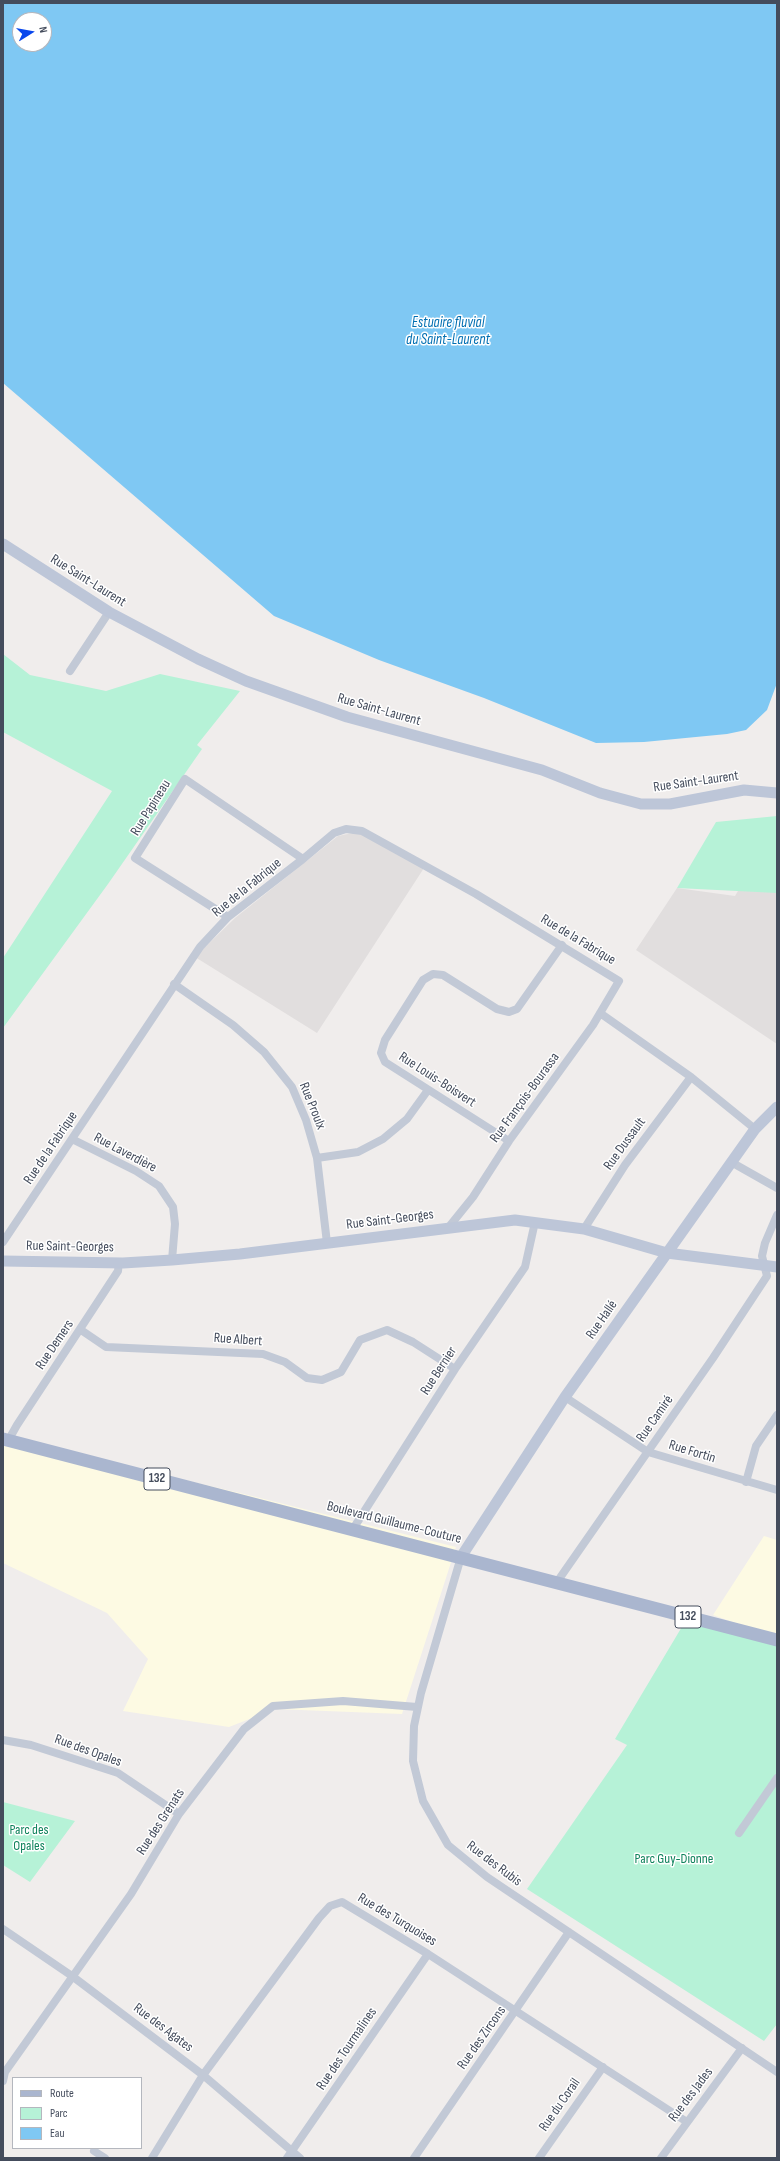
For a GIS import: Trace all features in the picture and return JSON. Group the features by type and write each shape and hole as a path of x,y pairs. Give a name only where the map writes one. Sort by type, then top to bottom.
{"main road":[{"name":"Boulevard Guillaume-Couture","path":"6,1440 777,1640"}],"street":[{"name":"Rue Saint-Laurent","path":"3,544 109,612 198,659 253,684 362,721 542,770 600,794 641,804 670,804 744,790 777,793"},
{"path":"70,671 109,612"},
{"name":"Rue Papineau","path":"228,917 135,858 185,779 303,859"},
{"name":"Rue de la Fabrique","path":"3,1242 200,947 228,917 334,833 346,829 362,831 476,894 619,980"},
{"name":"Rue Louis-Boisvert","path":"509,1141 385,1062 381,1053 385,1040 423,980 433,974 443,974 497,1008 509,1012 517,1009 562,945"},
{"name":"Rue François-Bourassa","path":"448,1228 473,1196 509,1141 600,1013 619,980"},
{"name":"Rue Proulx","path":"174,984 234,1025 264,1052 292,1087 306,1120 317,1158 327,1243"},
{"path":"600,1013 691,1077 755,1129"},
{"name":"Rue Dussault","path":"584,1229 625,1165 691,1077"},
{"path":"317,1158 358,1152 383,1139 407,1119 428,1090"},
{"name":"Rue Hallé","path":"461,1557 565,1397 755,1129 777,1108"},
{"name":"Rue Laverdière","path":"72,1140 136,1171 159,1186 173,1207 174,1224 172,1260"},
{"path":"731,1162 777,1188"},
{"path":"771,1267 762,1256 765,1242 777,1215"},
{"name":"Rue Saint-Georges","path":"3,1261 119,1262 172,1260 515,1220 584,1229 667,1253 771,1267"},
{"name":"Rue Bernier","path":"353,1529 455,1369 526,1267 535,1222"},
{"name":"Rue Demers","path":"6,1440 81,1330 118,1271 119,1262"},
{"name":"Rue Camiré","path":"557,1582 648,1452 767,1276 771,1267"},
{"name":"Rue Albert","path":"81,1330 106,1347 263,1354 285,1362 307,1378 322,1380 341,1372 360,1340 387,1330 413,1342 455,1369"},
{"name":"Rue Fortin","path":"565,1397 648,1452 777,1490"},
{"path":"746,1482 756,1446 777,1415"},
{"name":"Rue des Rubis","path":"461,1557 417,1707 414,1726 413,1761 423,1801 448,1845 487,1877 742,2048 776,2068"},
{"name":"Rue des Grenats","path":"3,2081 5,2072 131,1894 179,1814 244,1729 273,1706 343,1702 417,1707"},
{"name":"Rue des Opales","path":"3,1740 31,1744 118,1773 179,1814"},
{"path":"739,1834 777,1778"},
{"name":"Rue des Turquoises","path":"152,2158 203,2075 319,1918 330,1906 342,1902 428,1954 687,2122"},
{"name":"Rue des Agates","path":"3,1929 72,1976 203,2075 300,2158"},
{"name":"Rue des Zircons","path":"414,2158 516,2011 568,1932"},
{"name":"Rue des Tourmalines","path":"287,2158 428,1954"},
{"name":"Rue des Jades","path":"661,2158 742,2048"},
{"name":"Rue du Corail","path":"539,2158 603,2067"},
{"path":"94,2151 105,2158"}],"shaded area":[{"path":"777,825 777,1044 636,950 677,888 735,896"},
{"path":"362,831 424,868 317,1033 195,957 235,918 338,836"},
{"path":"3,1437 248,1495 456,1547 402,1714 275,1709 229,1727 123,1711 148,1659 107,1613 3,1563"},
{"path":"764,1536 777,1540 777,1638 713,1615"}],"green space":[{"path":"3,654 30,675 106,691 160,674 240,691 197,745 202,749 108,884 3,1028 3,958 112,791 3,732"},
{"path":"777,816 777,893 677,888 716,822"},
{"name":"Parc Guy-Dionne","path":"686,1620 777,1645 777,2024 764,2041 527,1889 627,1745 615,1739"},
{"name":"Parc des Opales","path":"3,1802 75,1821 30,1882 3,1865"}],"water":[{"name":"Estuaire fluvial du Saint-Laurent","path":"3,3 777,3 777,683 767,710 746,730 727,734 644,742 596,743 484,698 379,660 274,616 3,383"}]}
